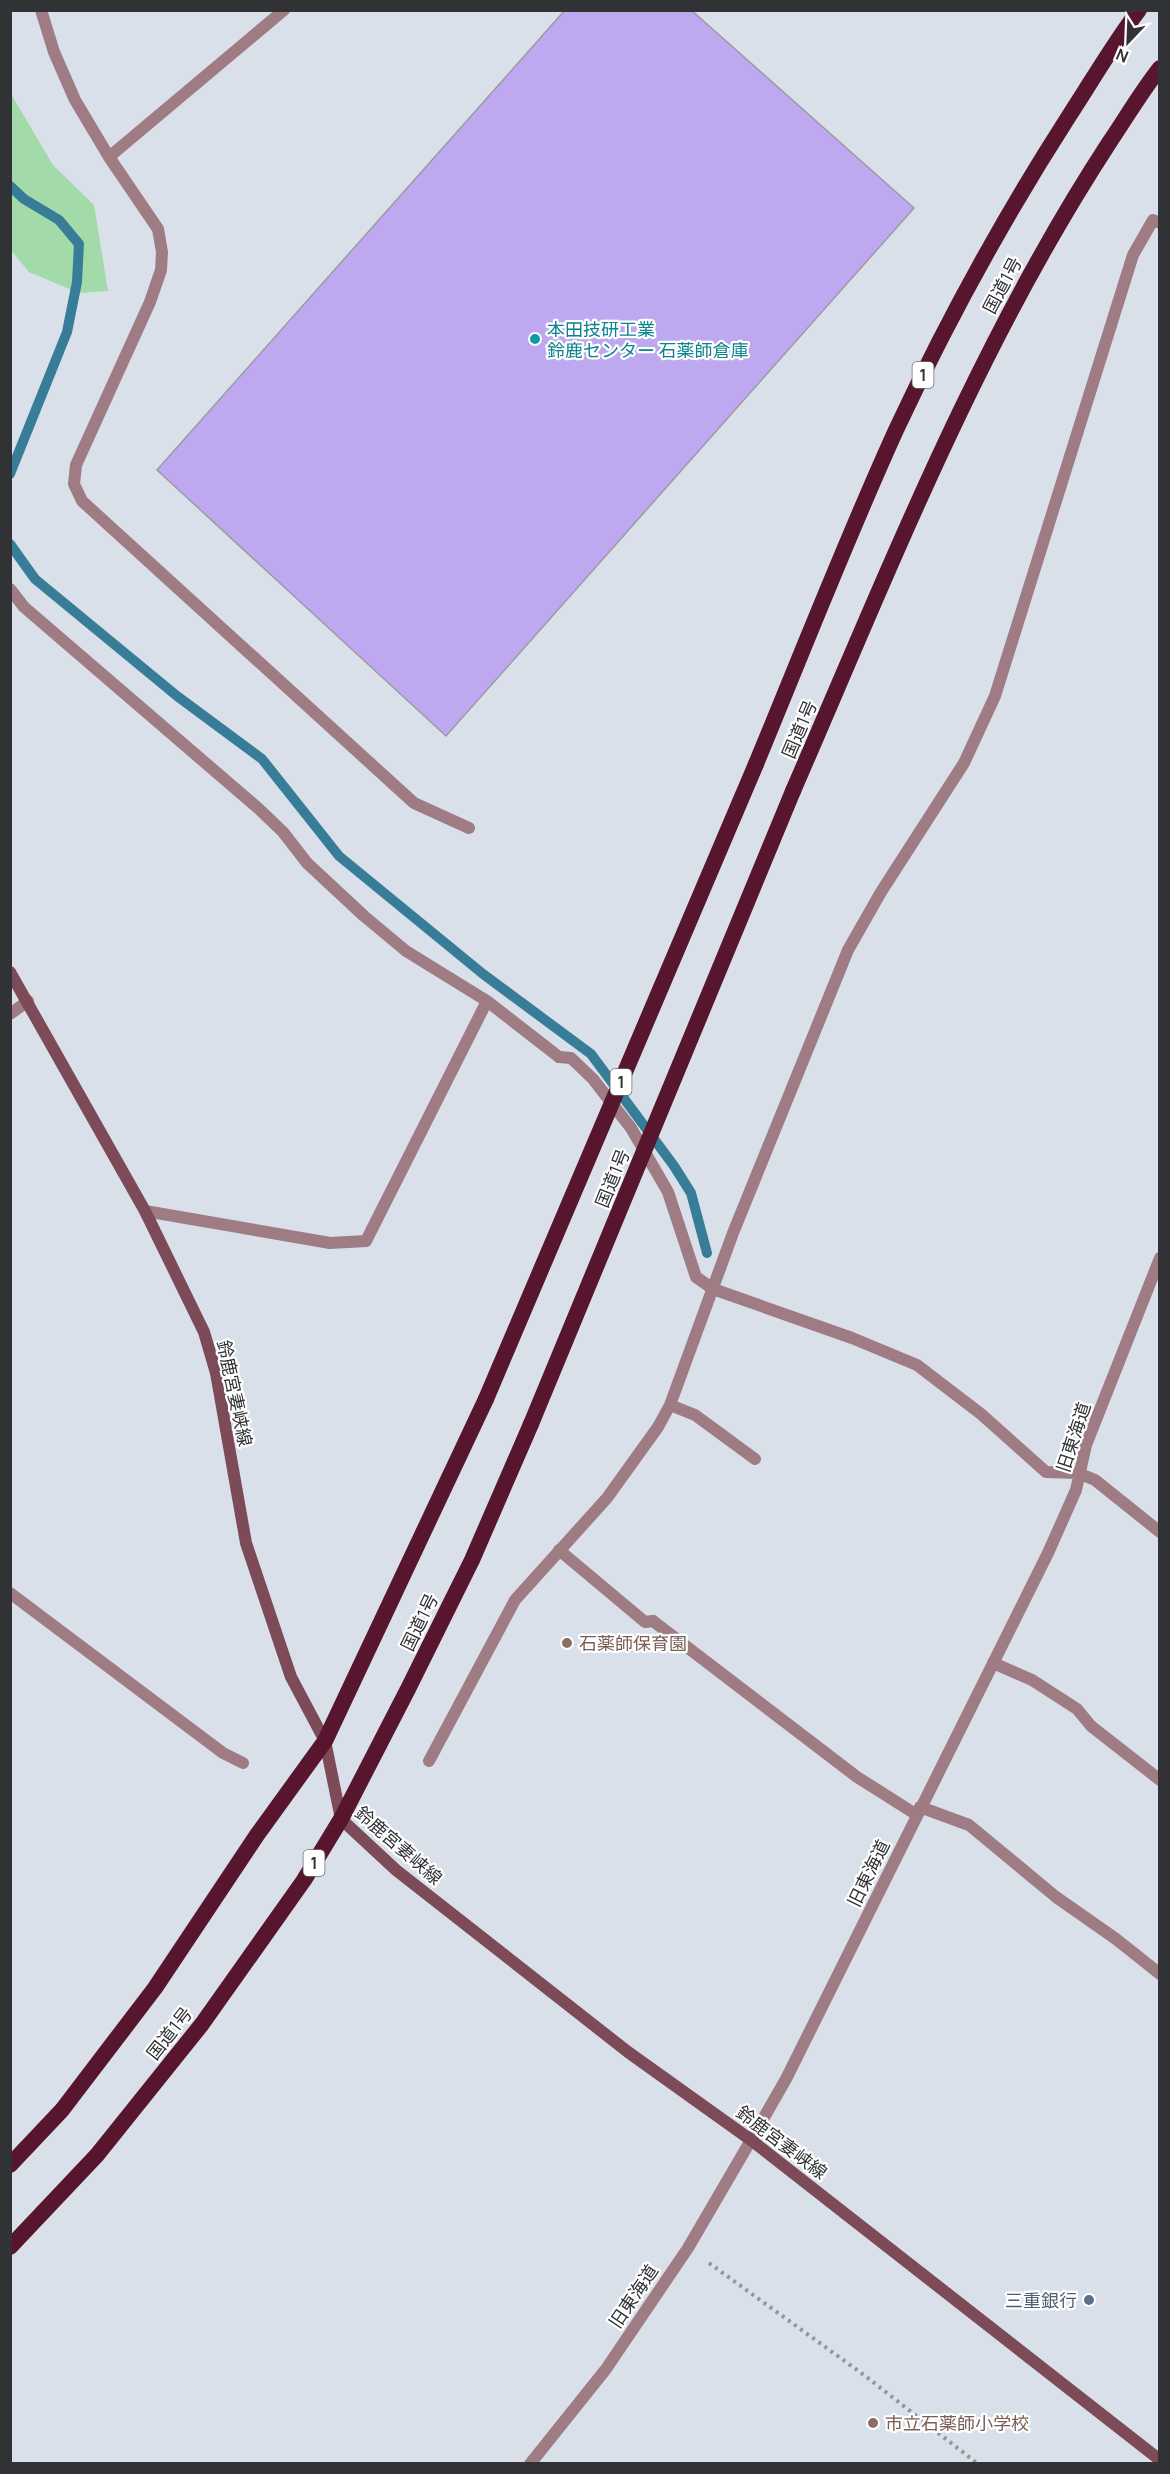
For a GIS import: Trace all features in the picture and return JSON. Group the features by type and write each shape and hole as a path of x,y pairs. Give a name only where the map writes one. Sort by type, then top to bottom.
{"highway":[{"name":"国道1号","path":"10,2165 62,2110 155,1988 257,1835 325,1741 486,1399 897,429 954,312 993,239 1044,155 1139,10"},
{"name":"国道1号","path":"10,2247 97,2155 202,2024 304,1880 341,1819 472,1560 531,1424 793,791 942,448 1038,259 1160,68"}],"main road":[{"name":"鈴鹿宮妻峡線","path":"10,972 28,1000 145,1211 204,1332 216,1373 246,1543 291,1677 325,1741 341,1819 396,1870 619,2044 751,2140 1160,2460"}],"street":[{"path":"41,10 54,52 75,100 109,158 158,229 162,252 161,270 150,302 76,465 74,484 82,501 414,803 469,828"},
{"path":"109,158 284,10"},
{"path":"429,1761 515,1600 608,1498 658,1428 670,1405 733,1233 848,950 881,892 964,763 995,696 1133,255 1153,220 1160,223"},
{"path":"10,589 24,607 259,809 283,832 307,863 364,916 406,951 487,1001 559,1057 571,1058 593,1079 631,1128 668,1192 696,1277 713,1289 852,1338 917,1365 981,1414 1046,1472 1078,1473 1095,1480 1160,1532"},
{"path":"10,1014 28,1000"},
{"path":"145,1211 330,1243 366,1241 487,1001"},
{"name":"旧東海道","path":"530,2463 606,2369 688,2248 786,2079 1076,1491 1078,1473 1086,1445 1160,1258"},
{"path":"670,1405 695,1415 755,1459"},
{"path":"559,1550 645,1622 653,1621 857,1777 919,1811 969,1825 1056,1897 1116,1939 1160,1974"},
{"path":"10,1593 213,1746 243,1763"},
{"path":"993,1663 1032,1680 1077,1709 1090,1726 1160,1780"}],"path":[{"path":"688,2248 864,2375 978,2463"}],"green space":[{"path":"11,94 53,165 94,205 108,291 79,293 29,272 11,250"}],"building":[{"name":"本田技研工業 鈴鹿センター 石薬師倉庫","path":"565,10 691,10 914,208 446,736 157,470"}],"waterway":[{"path":"10,186 24,199 59,220 79,244 77,282 67,332 10,474"},
{"path":"10,544 35,579 177,696 262,759 339,856 483,974 591,1054 674,1166 691,1193 707,1253"}],"place":[{"name":"本田技研工業 鈴鹿センター 石薬師倉庫","path":"535,339"},
{"name":"石薬師保育園","path":"567,1643"},
{"name":"三重銀行","path":"1089,2300"},
{"name":"市立石薬師小学校","path":"873,2423"}]}
